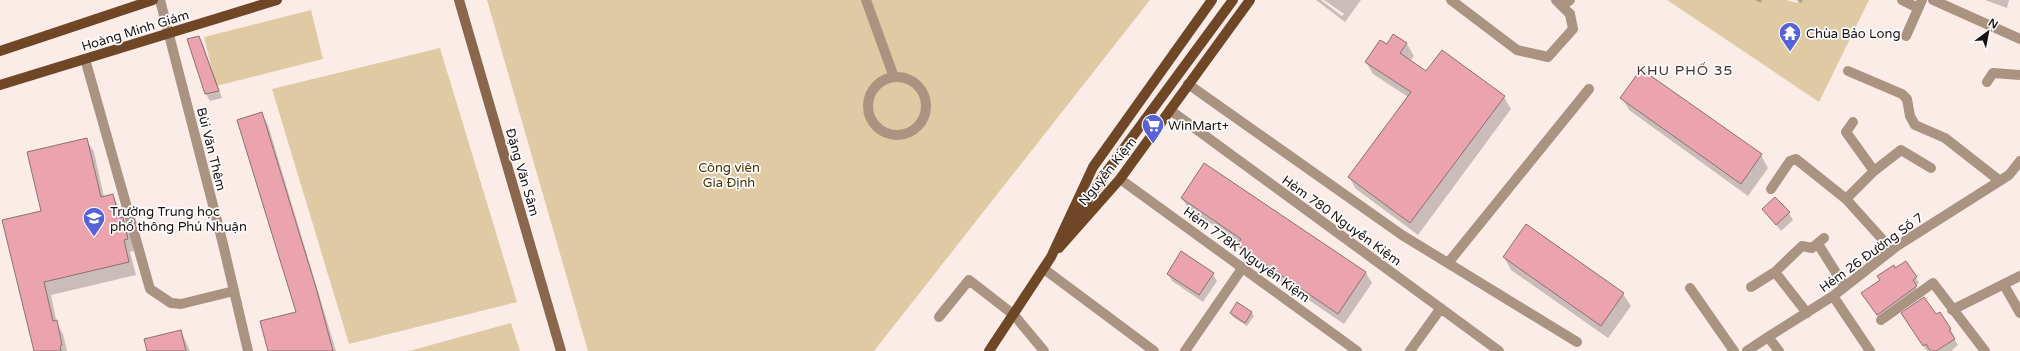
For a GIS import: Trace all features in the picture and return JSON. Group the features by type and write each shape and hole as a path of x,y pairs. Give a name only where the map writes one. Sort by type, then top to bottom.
{"main road":[{"path":"0,51 153,0"},
{"name":"Hoàng Minh Giám","path":"0,85 277,0"},
{"name":"Nguyễn Kiệm","path":"989,351 1051,258 1093,167 1212,0"},
{"path":"1051,258 1104,174 1233,0"},
{"name":"Nguyễn Kiệm","path":"1051,258 1120,179 1250,0"}],"street":[{"name":"Bùi Văn Thêm","path":"160,0 234,290 248,351"},
{"name":"Đặng Văn Sâm","path":"460,0 560,351"},
{"path":"866,0 894,77"},
{"path":"1451,0 1517,50 1548,57 1573,29 1570,14 1563,2"},
{"path":"1902,0 1920,4 1906,36"},
{"path":"1933,0 2020,39"},
{"path":"85,59 150,289 171,303 181,304 234,290"},
{"path":"1848,71 1902,94 1907,99 1910,116 1915,125 1945,138 2000,181"},
{"path":"1987,82 1993,74 2020,76"},
{"path":"894,77 908,79 915,84 922,93 926,105 922,121 917,127 908,133 899,135 881,131 874,125 867,107 868,98 872,90 879,83 894,77"},
{"path":"1188,84 1402,235 1576,342"},
{"path":"1448,263 1589,89"},
{"name":"Hẻm 780 Nguyễn Kiệm","path":"1170,110 1499,351"},
{"path":"1853,122 1846,132 1874,171"},
{"path":"1846,199 1874,171 1901,150 1931,168"},
{"path":"1771,189 1790,161 1793,159 1846,199 1892,250"},
{"name":"Hẻm 26 Đường Số 7","path":"1747,351 1833,296 1892,250 2009,175 2020,161"},
{"name":"Hẻm 778K Nguyễn Kiệm","path":"1120,179 1357,351"},
{"path":"1751,287 1775,272 1802,246 1812,248 1821,241 1845,287"},
{"path":"1185,351 1243,267"},
{"path":"1044,269 1154,351"},
{"path":"1775,272 1806,313"},
{"path":"1952,310 2020,276"},
{"path":"939,317 969,280 1014,314 1044,351"},
{"path":"1881,320 1934,283 1952,310 1985,351"},
{"path":"2004,284 2020,313"},
{"path":"1690,288 1734,351"},
{"path":"1833,296 1870,351"},
{"path":"1410,351 1441,308"},
{"path":"1768,338 1778,351"}],"green space":[{"name":"Công viên Gia Định","path":"487,0 1150,0 874,351 588,351"},
{"name":"Chùa Bảo Long","path":"1667,0 1786,0 1797,3 1799,0 1869,0 1819,102"},
{"path":"311,10 323,59 216,86 204,37"},
{"path":"440,48 517,302 349,344 272,89"},
{"path":"511,323 520,351 409,351"}],"building":[{"path":"1393,34 1407,43 1400,53 1426,71 1442,50 1505,96 1410,223 1348,177 1411,92 1365,62 1380,40 1387,44"},
{"path":"199,36 219,91 205,94 187,39"},
{"path":"1641,69 1762,154 1741,184 1620,98"},
{"path":"262,112 317,291 333,351 268,351 260,321 296,312 237,120"},
{"path":"87,138 101,197 113,194 119,218 123,217 128,239 124,240 129,262 44,282 53,321 57,320 62,345 60,346 61,351 34,351 2,220 41,211 27,152"},
{"path":"1204,163 1366,272 1338,314 1237,245 1241,239 1181,198"},
{"path":"1775,197 1790,212 1776,225 1762,209"},
{"path":"1526,224 1624,293 1601,326 1503,257"},
{"path":"1181,251 1214,273 1199,295 1167,274"},
{"path":"1906,261 1917,277 1913,280 1917,286 1877,315 1861,293 1880,280 1877,276 1894,265 1895,268"},
{"path":"1924,297 1936,314 1940,312 1951,329 1949,330 1955,339 1936,351 1930,351 1926,344 1923,346 1901,313"},
{"path":"1237,302 1252,312 1245,323 1230,313"},
{"path":"181,330 186,351 147,351 144,339"}],"place":[{"name":"Chùa Bảo Long","path":"1790,52"},
{"name":"WinMart+","path":"1153,144"},
{"name":"Trường Trung học phổ thông Phú Nhuận","path":"94,238"}],"district":[{"name":"KHU PHỐ 35","path":"1685,70"}]}
